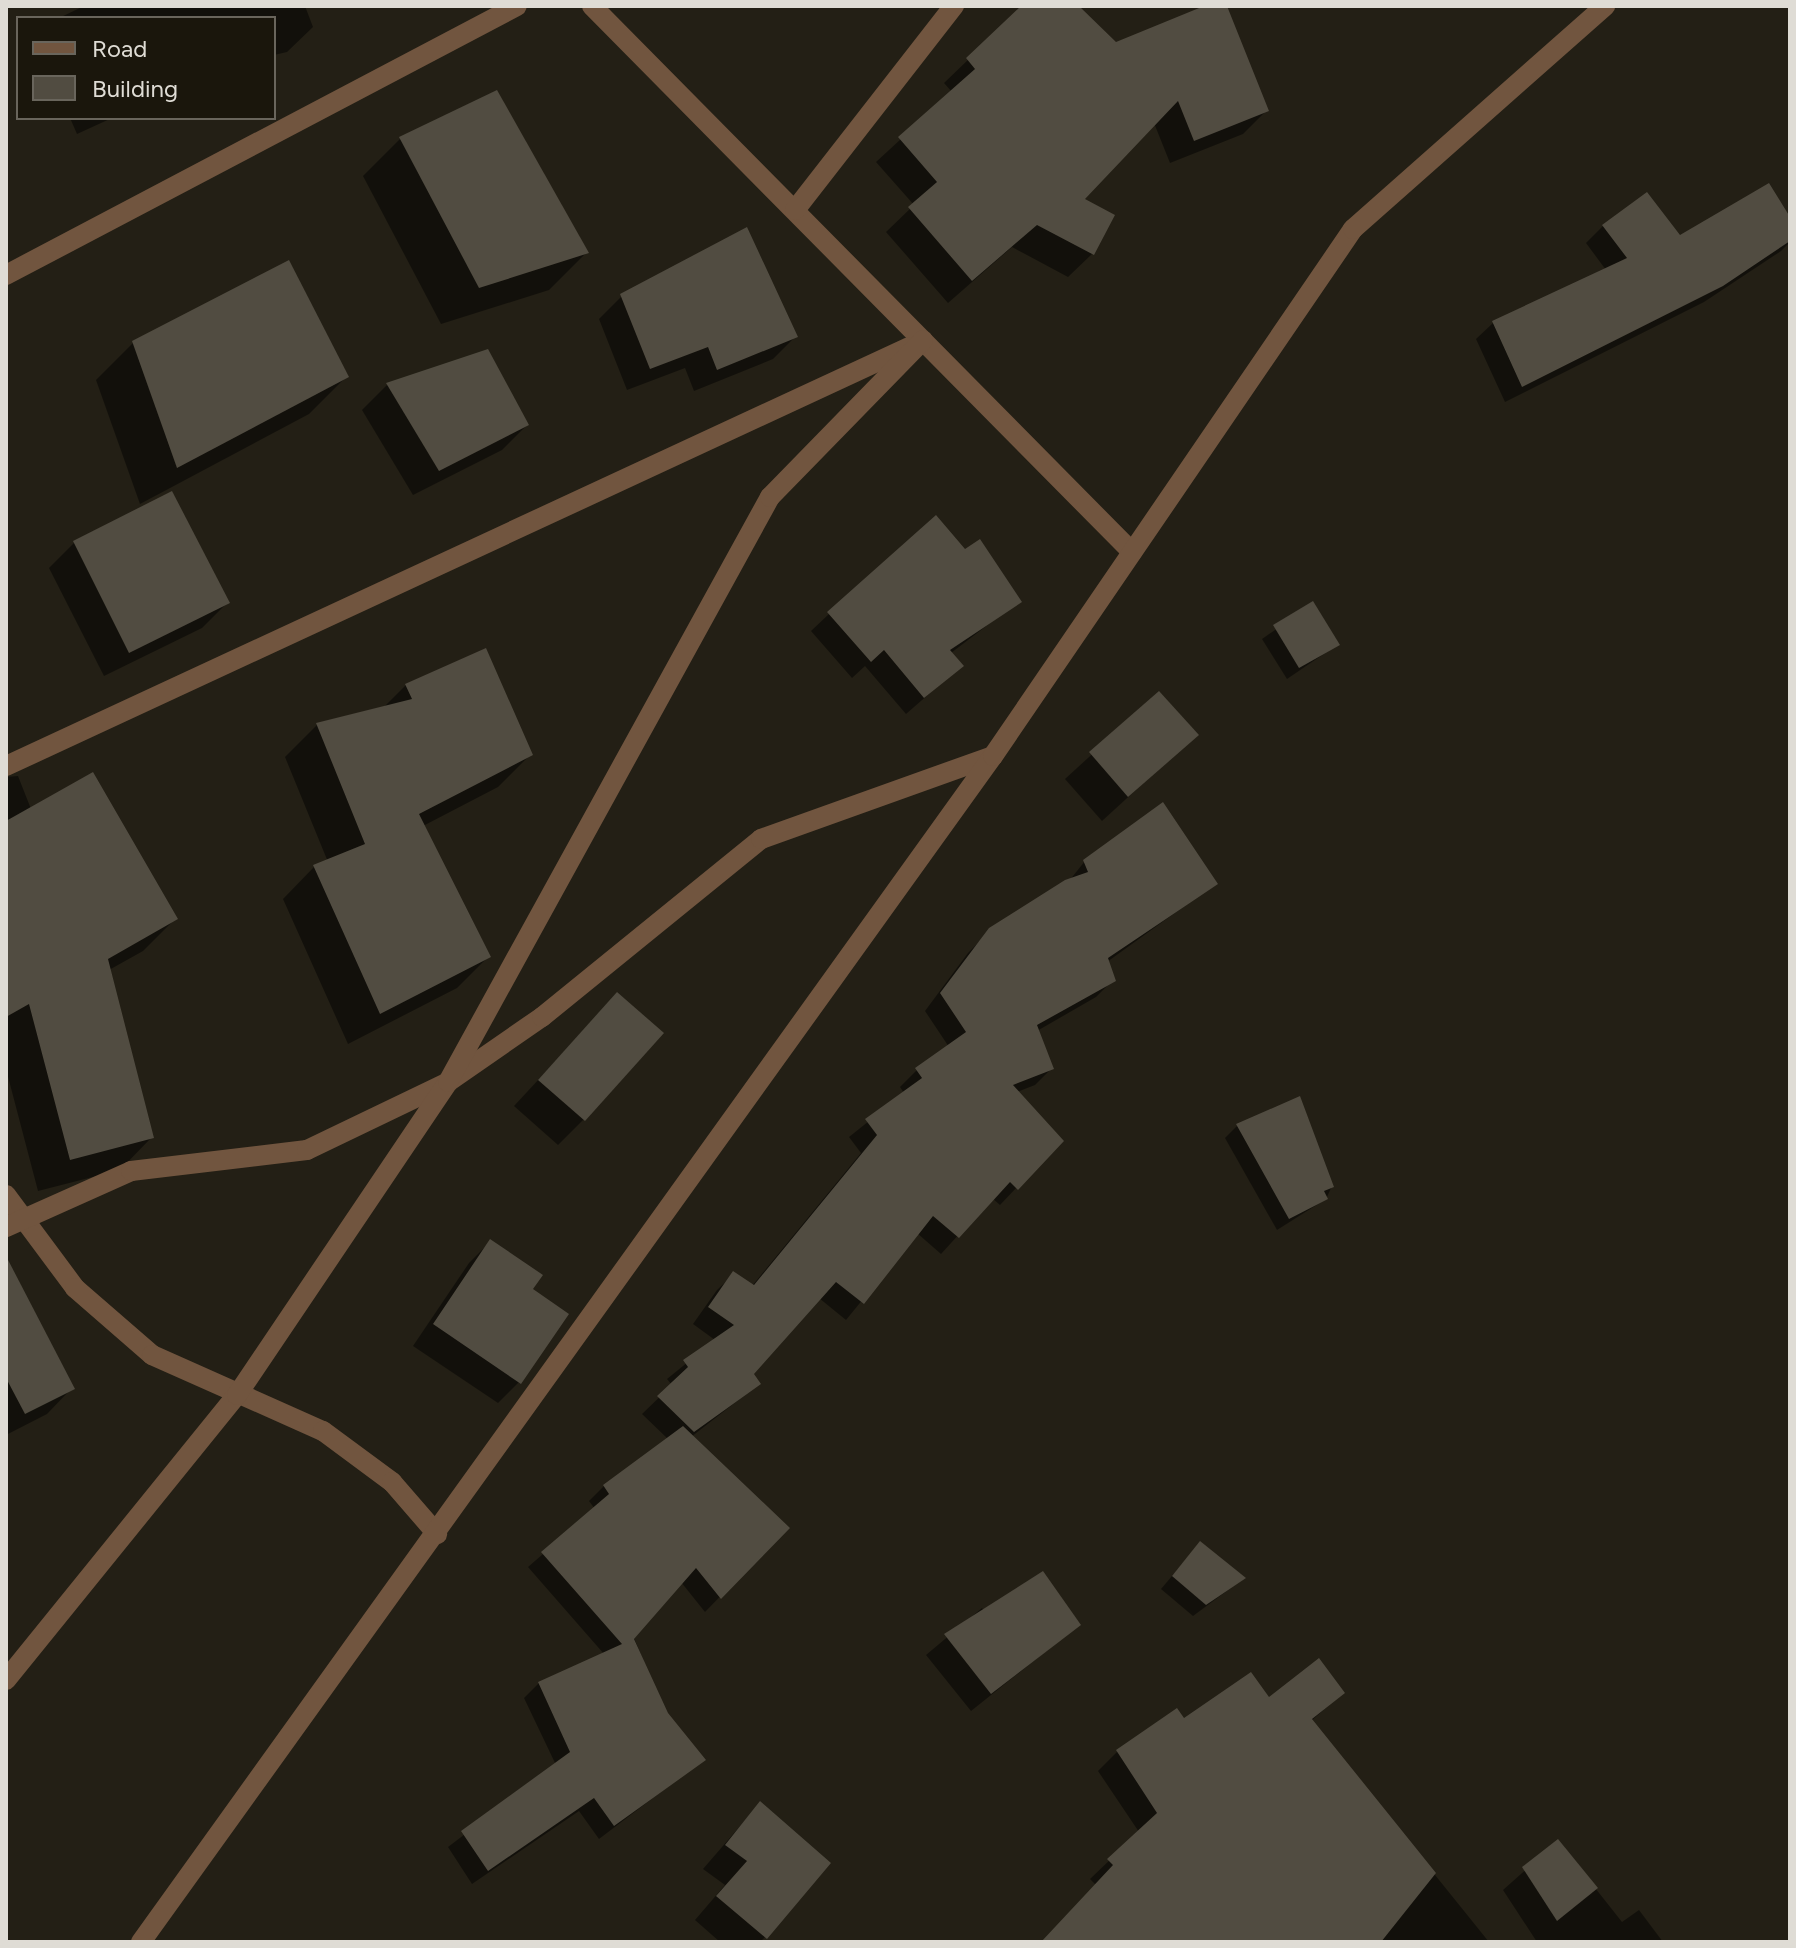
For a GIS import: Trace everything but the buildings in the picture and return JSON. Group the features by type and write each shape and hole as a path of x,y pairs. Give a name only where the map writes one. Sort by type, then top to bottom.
{"street":[{"path":"6,275 517,6"},
{"path":"592,6 1132,552"},
{"path":"795,210 954,6"},
{"path":"141,1942 993,756 1353,229 1605,6"},
{"path":"6,766 923,340"},
{"path":"6,1680 237,1395 448,1082 770,497 923,340"},
{"path":"6,1227 131,1171 307,1150 448,1082 542,1017 761,839 993,756"},
{"path":"6,1195 75,1288 152,1355 323,1431 392,1482 437,1534"}]}
